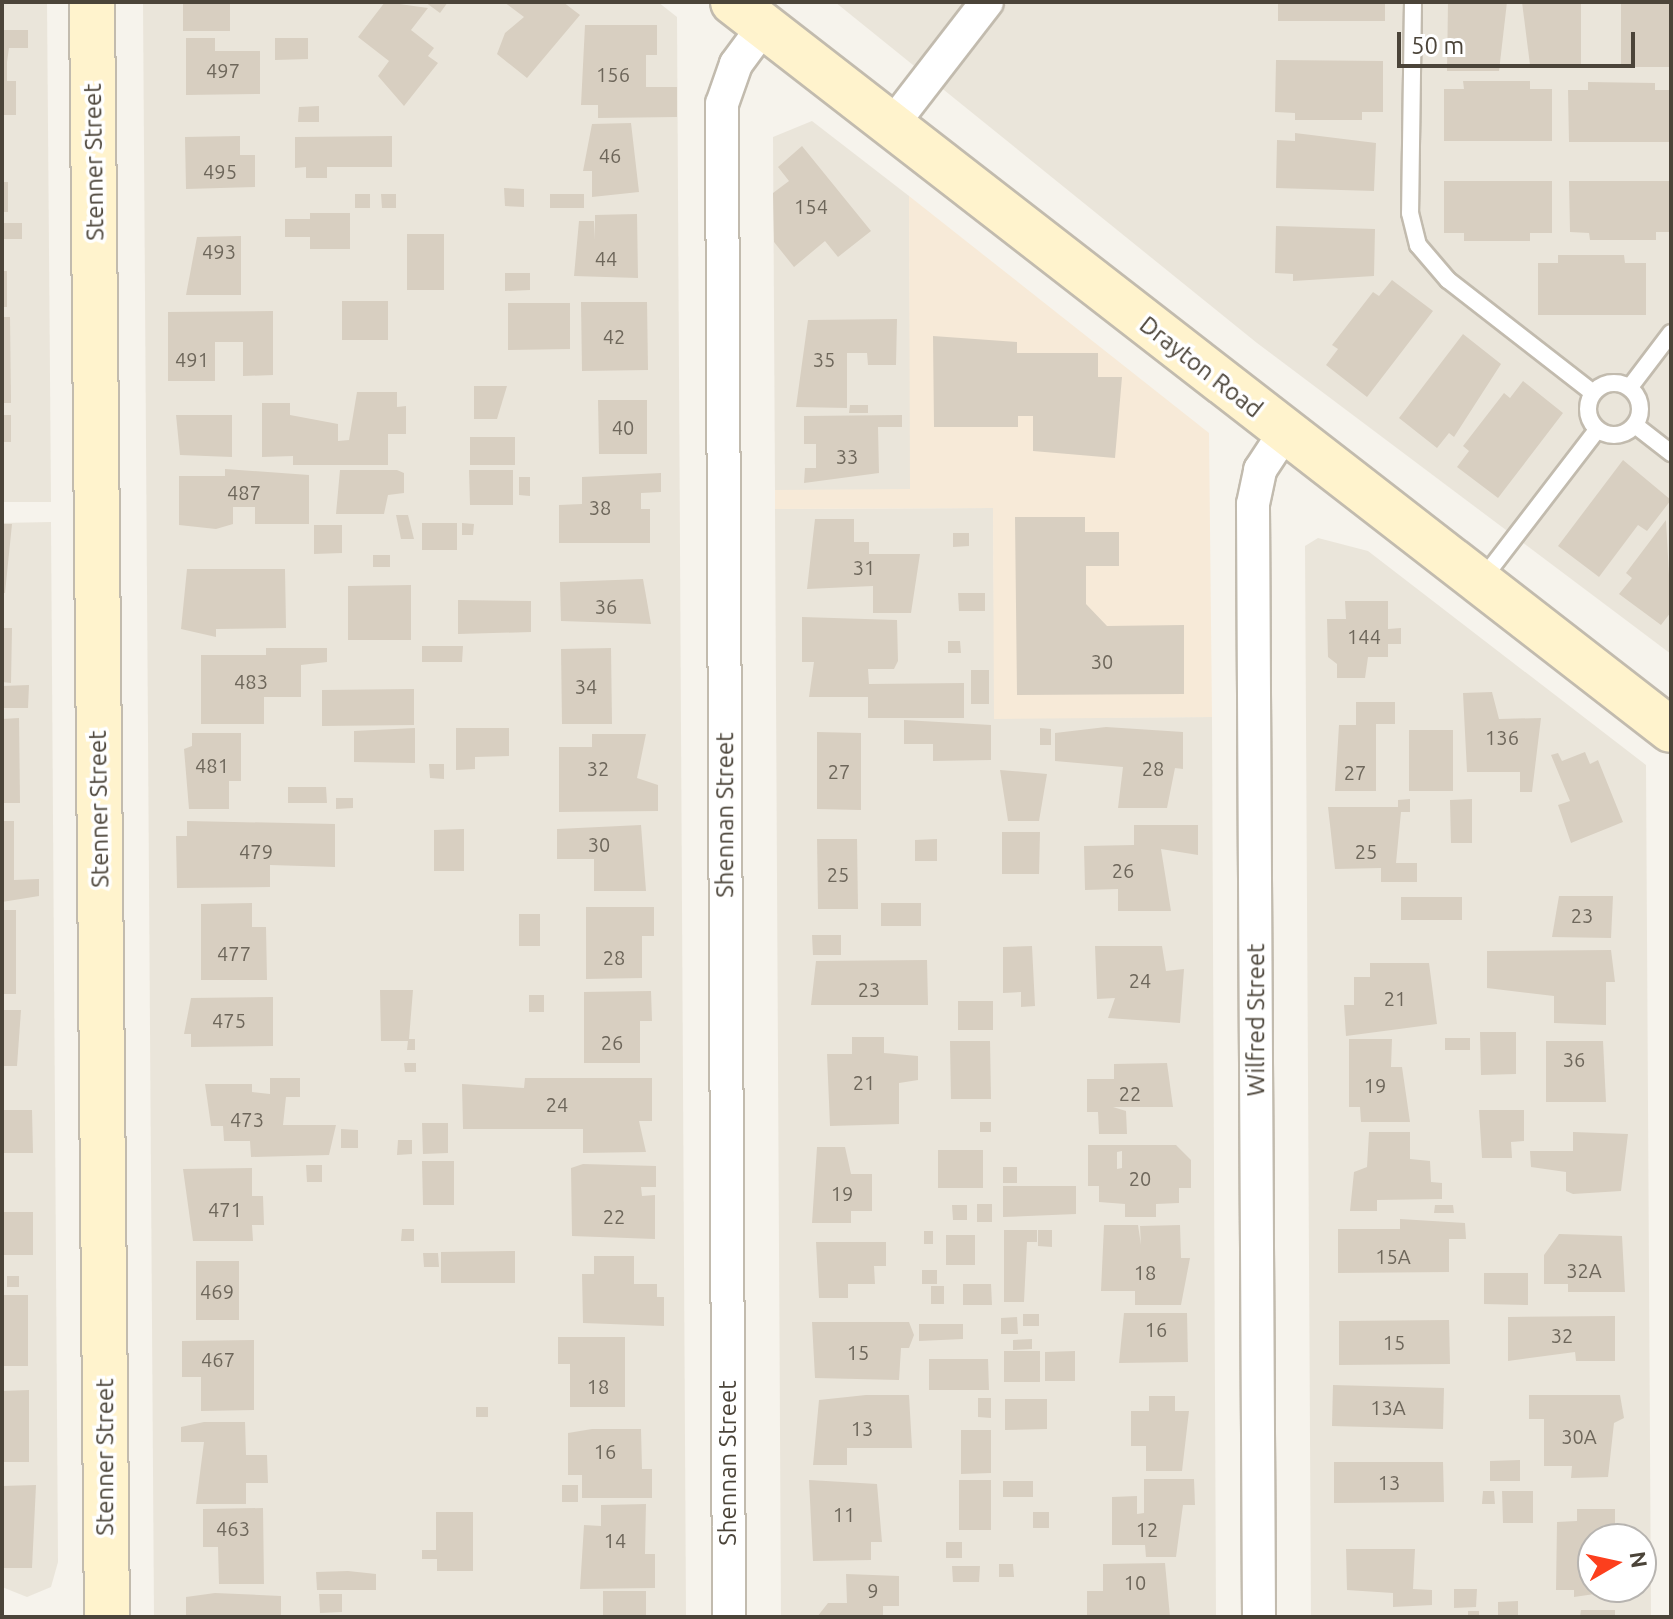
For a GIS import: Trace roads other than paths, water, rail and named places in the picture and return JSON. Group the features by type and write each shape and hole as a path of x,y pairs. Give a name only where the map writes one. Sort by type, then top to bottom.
{"main road":[{"name":"Stenner Street","path":"92,2 107,1617"},
{"name":"Drayton Road","path":"749,14 1671,730"}],"street":[{"path":"891,126 987,2"},
{"name":"Shennan Street","path":"729,1617 722,104 749,14"},
{"name":"Wilfred Street","path":"1259,1617 1253,504 1260,470 1285,432"}],"lane":[{"path":"1413,2 1410,213 1418,245 1448,280 1592,392"},
{"path":"1630,387 1671,333"},
{"path":"1592,392 1617,381 1630,387 1639,398 1635,425"},
{"path":"1592,392 1588,419 1597,430 1610,435 1635,425"},
{"path":"1635,425 1671,453"},
{"path":"1480,582 1597,430"}]}
